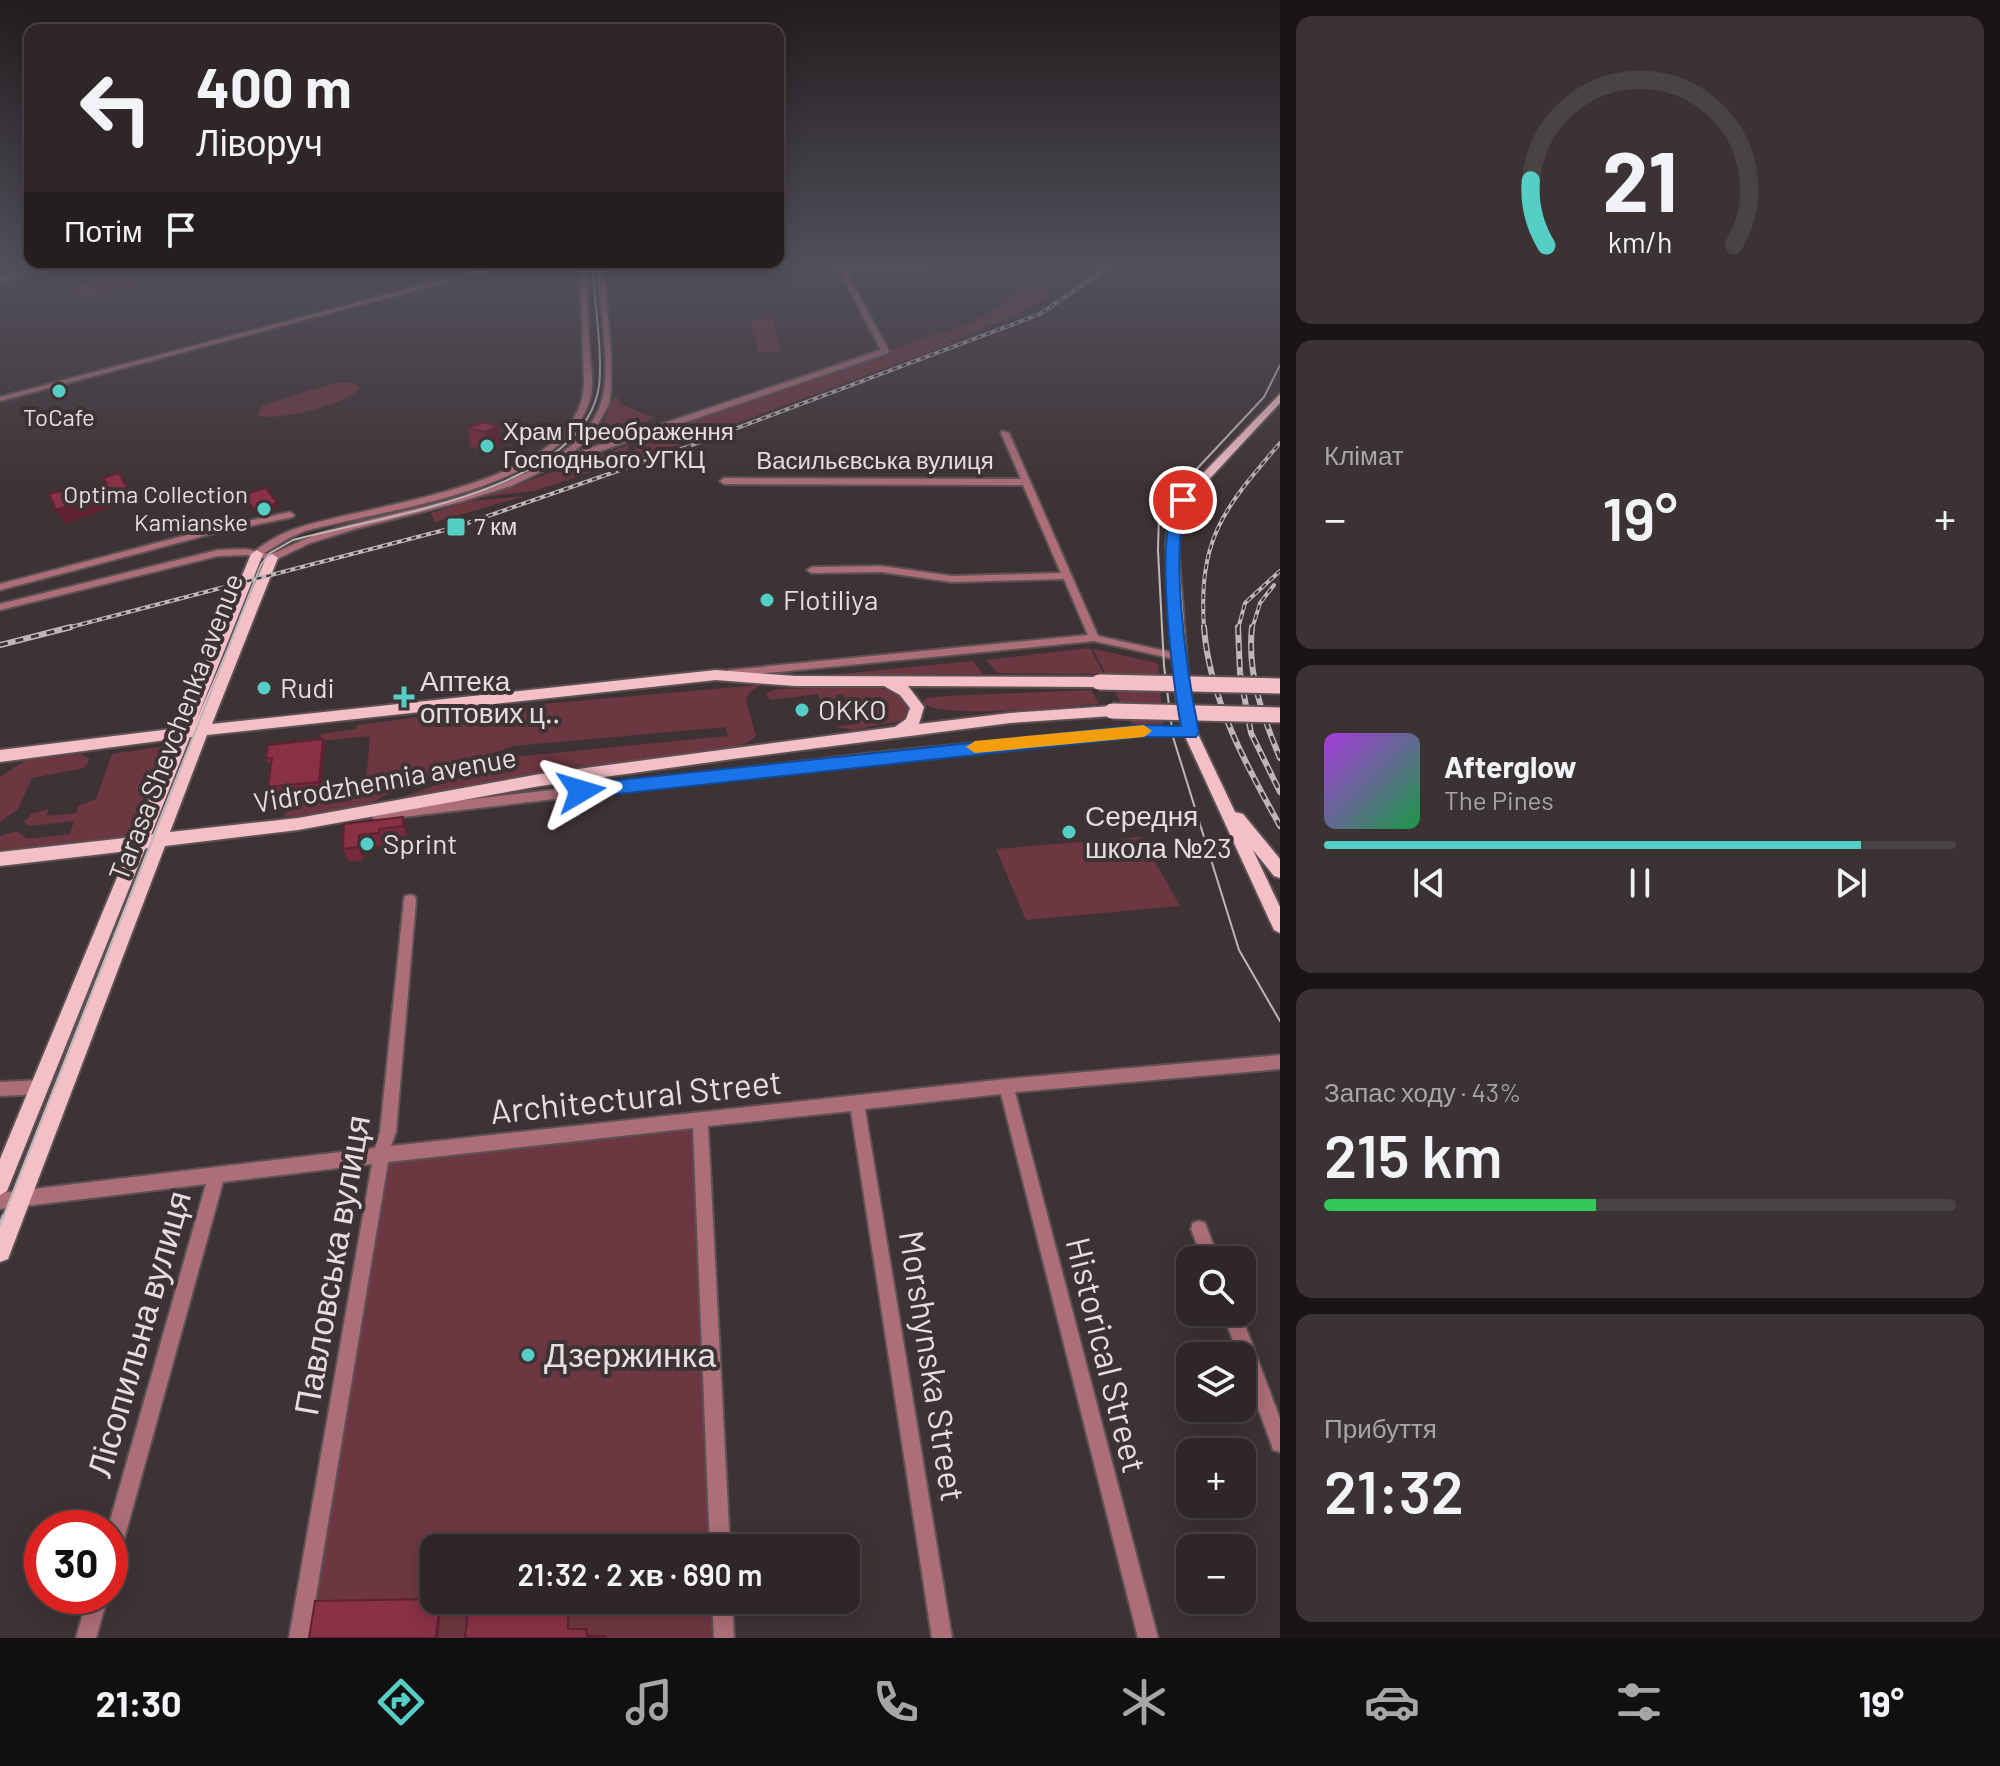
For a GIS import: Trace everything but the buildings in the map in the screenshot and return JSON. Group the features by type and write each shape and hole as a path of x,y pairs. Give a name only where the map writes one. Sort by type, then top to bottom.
{"main road":[{"path":"1280,397 1176,511 1172,544 1179,657 1190,732 1280,925"},
{"name":"Tarasa Shevchenka avenue","path":"0,1184 141,842 195,731 265,556"},
{"path":"0,756 195,731 716,675 795,681 1280,686"},
{"path":"885,682 905,691 917,707 913,722 896,732"},
{"name":"Vidrodzhennia avenue","path":"0,859 298,824 540,780 1010,718 1112,711 1280,715"},
{"name":"Tarasa Shevchenka avenue","path":"0,1251 163,839 195,731"},
{"path":"1225,805 1280,871"}],"street":[{"path":"0,399 215,340"},
{"path":"265,556 290,533 389,510 495,477 530,460 575,424 587,396 585,340"},
{"path":"0,607 218,553 265,556 304,540 438,506 513,482 578,444 603,411 608,391 605,340"},
{"path":"540,468 885,351 879,340"},
{"name":"Васильєвська вулиця","path":"1005,433 1094,638"},
{"name":"Васильєвська вулиця","path":"724,481 1027,482"},
{"path":"0,587 290,515"},
{"path":"812,570 881,569 952,579 1068,576"},
{"path":"716,675 1094,638 1179,657"},
{"path":"298,824 908,753 1140,731 1190,732"},
{"name":"Павловська вулиця","path":"299,1638 381,1155 388,1132 410,900"},
{"name":"Architectural Street","path":"0,1201 381,1155 1006,1086 1280,1062"},
{"name":"Historical Street","path":"1006,1086 1148,1638"},
{"path":"0,1089 41,1087"},
{"name":"Morshynska Street","path":"857,1104 942,1638"},
{"path":"700,1120 719,1534"},
{"name":"Лісопильна вулиця","path":"122,1510 216,1177"},
{"path":"1199,1229 1206,1246"},
{"path":"1236,1326 1280,1443"},
{"path":"86,1638 93,1614"},
{"path":"723,1614 724,1638"}],"shaded area":[{"path":"755,340 778,340 781,351 758,352"},
{"path":"917,340 954,343 631,462 637,442"},
{"path":"335,383 355,383 360,388 342,400 311,410 279,416 257,415 262,405"},
{"path":"614,398 618,398 620,404 654,418 607,436 600,429"},
{"path":"629,445 625,460 612,465 534,491 482,497"},
{"path":"525,496 435,522 431,513 471,501"},
{"path":"1090,648 1104,674 998,673 986,660"},
{"path":"1093,649 1158,663 1163,725 1132,724"},
{"path":"973,661 983,674 937,674 937,677 820,676"},
{"path":"760,685 750,692 746,700 756,736 734,748 504,780 378,806 513,757 728,736 726,727 513,746 397,789 369,804 316,817 284,816 291,805 365,795 370,736 320,741 321,734 356,729 357,725 474,710"},
{"path":"876,687 892,692 904,702 909,712 904,720 854,730 835,727 855,724 843,694 835,695 837,702 821,702 818,694 771,700 765,694 777,689"},
{"path":"1091,690 1099,704 955,711 922,703 927,698 948,696"},
{"path":"165,746 127,838 0,850 0,836 17,831 27,839 70,834 74,821 30,826 24,822 31,814 48,809 47,816 76,813 78,806 96,799 112,754"},
{"path":"81,754 90,759 84,768 32,778 18,809 0,822 0,777 26,760"},
{"path":"1141,837 1180,906 1026,920 996,849"},
{"name":"Дзержинка","path":"693,1128 709,1534 420,1534 420,1614 713,1614 714,1638 308,1638 386,1162"}],"tram line":[{"path":"3,1218 261,565 270,553 293,540 472,494 517,475 557,452 585,422 599,386 599,340"},
{"path":"1280,365 1264,397 1164,504 1159,514 1158,550 1164,666 1173,737 1239,950 1280,1021"},
{"path":"0,1225 3,1216"}],"railway":[{"path":"63,629 456,527 684,448 970,340"},
{"path":"1204,629 1205,570 1219,526 1244,487 1280,443"},
{"path":"1238,629 1245,603 1280,571"},
{"path":"1252,629 1260,603 1274,585"},
{"path":"0,645 71,627"},
{"path":"1204,627 1207,653 1221,705 1242,755 1280,826"},
{"path":"1252,627 1252,661 1257,694 1280,758"},
{"path":"1238,629 1240,673 1251,733 1280,792"}],"slow traffic":[{"path":"975,747 1144,731"}],"place":[{"name":"ToCafe","path":"59,391"},
{"name":"Храм Преображення Господнього УГКЦ","path":"487,446"},
{"name":"Optima Collection Kamianske","path":"264,509"},
{"name":"7 км","path":"456,527"},
{"name":"Flotiliya","path":"767,600"},
{"name":"Rudi","path":"264,688"},
{"name":"Аптека оптових ц‥","path":"404,697"},
{"name":"OKKO","path":"802,710"},
{"name":"Середня школа №23","path":"1069,832"},
{"name":"Sprint","path":"367,844"},
{"name":"Дзержинка","path":"528,1355"}],"route":[{"path":"581,791 892,755 1140,731 1190,732 1176,629 1172,544 1176,511 1183,500"}]}
